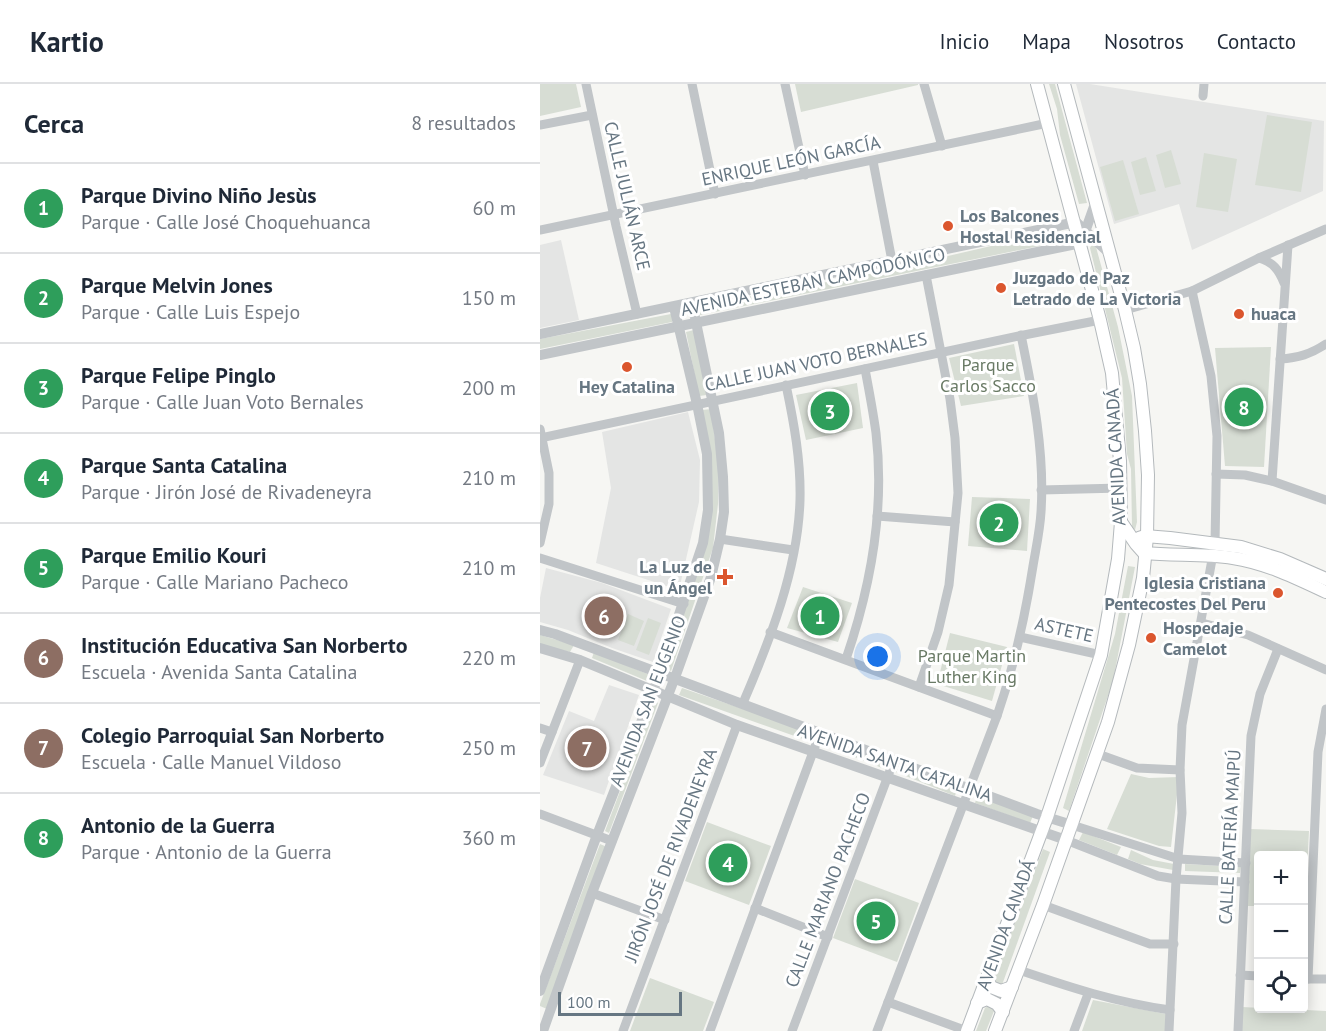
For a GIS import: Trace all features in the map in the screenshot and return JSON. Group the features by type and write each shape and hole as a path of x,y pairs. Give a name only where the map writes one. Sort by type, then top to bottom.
{"main road":[{"name":"AVENIDA CANADÁ","path":"967,1031 1047,817 1101,656 1118,559 1121,522 1121,488 1112,372 1080,243 1080,227 1037,84"},
{"name":"AVENIDA CANADÁ","path":"995,1031 1098,754 1127,654 1146,553 1148,475 1140,384 1125,309 1064,84"},
{"path":"1121,522 1134,542 1146,553 1214,550 1268,554 1326,579"},
{"path":"1118,559 1134,542 1147,537 1214,550 1260,564 1326,592"},
{"path":"987,978 991,987 1001,991 1012,987"},
{"path":"977,1003 987,999 997,1004 1003,1012"}],"street":[{"name":"CALLE JULIÁN ARCE","path":"586,84 637,314"},
{"path":"692,84 715,194"},
{"path":"785,84 805,176"},
{"path":"924,84 942,146"},
{"path":"1203,96 1204,84"},
{"path":"540,125 592,114"},
{"name":"ENRIQUE LEÓN GARCÍA","path":"540,230 1048,123"},
{"path":"873,161 892,261"},
{"path":"1096,201 1080,227 1109,253"},
{"name":"AVENIDA ESTEBAN CAMPODÓNICO","path":"540,334 892,261 1080,227"},
{"path":"1125,309 1192,291 1259,258 1326,229"},
{"name":"AVENIDA ESTEBAN CAMPODÓNICO","path":"540,355 1080,243"},
{"path":"1272,481 1288,245"},
{"path":"1259,258 1276,268 1285,286"},
{"path":"919,687 938,633 949,585 958,493 955,438 926,275"},
{"path":"1169,1031 1176,879 1182,813 1180,770 1185,707 1214,550 1217,436 1211,376 1192,291"},
{"name":"AVENIDA SAN EUGENIO","path":"543,1031 544,1014 675,679 711,577 720,539 724,512 723,477 713,401 692,303"},
{"name":"AVENIDA SAN EUGENIO","path":"540,991 597,835 660,674 703,543 708,510 707,454 674,307"},
{"name":"CALLE JUAN VOTO BERNALES","path":"541,435 1100,320"},
{"path":"878,1031 997,717 1007,689 1020,637 1041,513 1035,398 1022,335"},
{"path":"1280,359 1309,354 1326,344"},
{"path":"846,659 867,589 877,516 879,474 876,433 865,369"},
{"path":"743,703 770,632 794,550 800,500 798,453 786,385"},
{"path":"540,543 549,504 549,473 541,435"},
{"path":"1216,474 1272,481 1326,500"},
{"path":"1041,490 1121,488"},
{"path":"877,516 955,522"},
{"path":"720,539 794,550"},
{"path":"540,558 684,604"},
{"path":"1202,624 1241,632 1326,670"},
{"name":"AVENIDA SANTA CATALINA","path":"540,630 1047,817 1179,859 1246,863"},
{"path":"770,632 997,717"},
{"name":"ASTETE","path":"1020,637 1101,656"},
{"name":"AVENIDA SANTA CATALINA","path":"540,648 580,660 737,725 1066,840 1158,876 1245,882"},
{"name":"CALLE BATERÍA MAIPÚ","path":"1238,1031 1251,736 1260,694 1278,649"},
{"path":"540,763 580,660"},
{"path":"1307,959 1318,752 1326,709"},
{"name":"JIRÓN JOSÉ DE RIVADENEYRA","path":"623,1031 737,725"},
{"path":"540,728 552,732"},
{"path":"710,1031 820,733"},
{"path":"1098,754 1137,768 1180,770"},
{"name":"CALLE MARIANO PACHECO","path":"792,1031 894,760"},
{"path":"540,814 612,842"},
{"path":"1125,863 1132,844"},
{"path":"592,893 665,920"},
{"path":"1043,905 1150,944 1174,944"},
{"path":"755,908 828,937"},
{"path":"1019,970 1088,993 1131,1004 1170,1010"},
{"path":"1240,975 1254,976"},
{"path":"1308,979 1326,980"},
{"path":"1074,1031 1088,993"},
{"path":"888,1002 967,1031"}],"shaded area":[{"path":"1076,84 1090,84 1324,121 1323,191 1192,250 1179,204 1114,224"},
{"path":"561,240 579,320 540,328 540,245"},
{"path":"688,412 700,460 699,502 679,590 596,563 611,488 602,432"},
{"path":"546,568 602,583 671,609 653,662 568,630 540,622 540,598"},
{"path":"609,685 639,695 604,795 543,775 569,711 594,721"}],"green space":[{"path":"540,84 576,84 581,107 540,116"},
{"path":"795,84 918,84 918,85 801,112"},
{"path":"1049,84 1055,84 1087,203 1079,204"},
{"path":"1267,115 1312,122 1301,192 1255,185"},
{"path":"1171,150 1181,184 1165,188 1156,155"},
{"path":"1204,153 1237,159 1228,212 1196,207"},
{"path":"1146,157 1156,191 1140,195 1131,162"},
{"path":"1123,160 1139,214 1115,221 1100,167"},
{"path":"1060,230 1065,233 1066,237 1059,242 700,315 698,313 700,306 879,272"},
{"path":"1092,244 1096,247 1118,327 1132,396 1137,522 1135,530 1132,527 1131,469 1127,454 1122,378 1090,248"},
{"path":"671,314 672,322 540,349 540,339"},
{"path":"694,330 707,395 699,396 686,332"},
{"name":"Parque Carlos Sacco","path":"1014,344 1024,396 961,406 949,358"},
{"path":"1271,347 1264,467 1225,466 1215,348"},
{"path":"857,383 863,428 806,440 796,395"},
{"path":"711,409 718,463 718,504 713,548 671,671 665,668 708,536 702,410"},
{"path":"972,497 1030,499 1027,551 968,546"},
{"path":"1128,566 1135,567 1113,681 1069,811 1063,808 1115,634"},
{"path":"803,587 852,603 838,642 787,628"},
{"path":"628,614 644,621 634,646 618,640"},
{"path":"648,618 661,623 649,655 636,650"},
{"name":"Parque Martin Luther King","path":"950,633 1007,647 992,701 937,684"},
{"path":"540,635 574,645 570,652 540,645"},
{"path":"594,652 650,675 647,681 592,658"},
{"path":"682,688 807,731 803,739 679,695"},
{"path":"654,701 658,703 609,833 605,831"},
{"path":"827,738 889,764 887,770 825,745"},
{"path":"897,768 957,789 955,796 896,772"},
{"path":"1131,774 1149,778 1179,777 1171,847 1159,846 1107,829"},
{"path":"977,796 1033,816 1030,823 975,803"},
{"path":"707,822 771,846 749,905 685,881"},
{"path":"1250,829 1309,831 1308,851 1254,851 1254,906 1247,906"},
{"path":"1083,832 1121,847 1117,855 1079,840"},
{"path":"600,844 607,847 547,1009 540,1004"},
{"path":"1043,849 1050,852 1002,985 997,986 993,980"},
{"path":"1131,850 1153,860 1174,864 1173,870 1140,864 1128,859"},
{"path":"1185,864 1241,867 1240,873 1185,871"},
{"path":"855,879 919,903 897,962 833,938"},
{"path":"650,978 714,1002 703,1031 630,1031"},
{"path":"1093,1000 1166,1014 1165,1031 1082,1031"},
{"path":"988,1006 994,1011 986,1031 976,1031 985,1008"},
{"path":"1242,1007 1254,1008 1254,1013 1326,1011 1326,1031 1241,1031"}],"place":[{"name":"Los Balcones Hostal Residencial","path":"948,226"},
{"name":"Juzgado de Paz Letrado de La Victoria","path":"1001,288"},
{"name":"huaca","path":"1239,314"},
{"name":"Hey Catalina","path":"627,367"},
{"name":"Antonio de la Guerra","path":"1244,407"},
{"name":"Parque Felipe Pinglo","path":"830,411"},
{"name":"Parque Melvin Jones","path":"999,523"},
{"name":"La Luz de un Ángel","path":"725,577"},
{"name":"Iglesia Cristiana Pentecostes Del Peru","path":"1278,593"},
{"name":"Institución Educativa San Norberto","path":"604,616"},
{"name":"Parque Divino Niño Jesùs","path":"820,616"},
{"name":"Hospedaje Camelot","path":"1151,638"},
{"name":"Colegio Parroquial San Norberto","path":"587,748"},
{"name":"Parque Santa Catalina","path":"728,863"},
{"name":"Parque Emilio Kouri","path":"876,921"}]}
